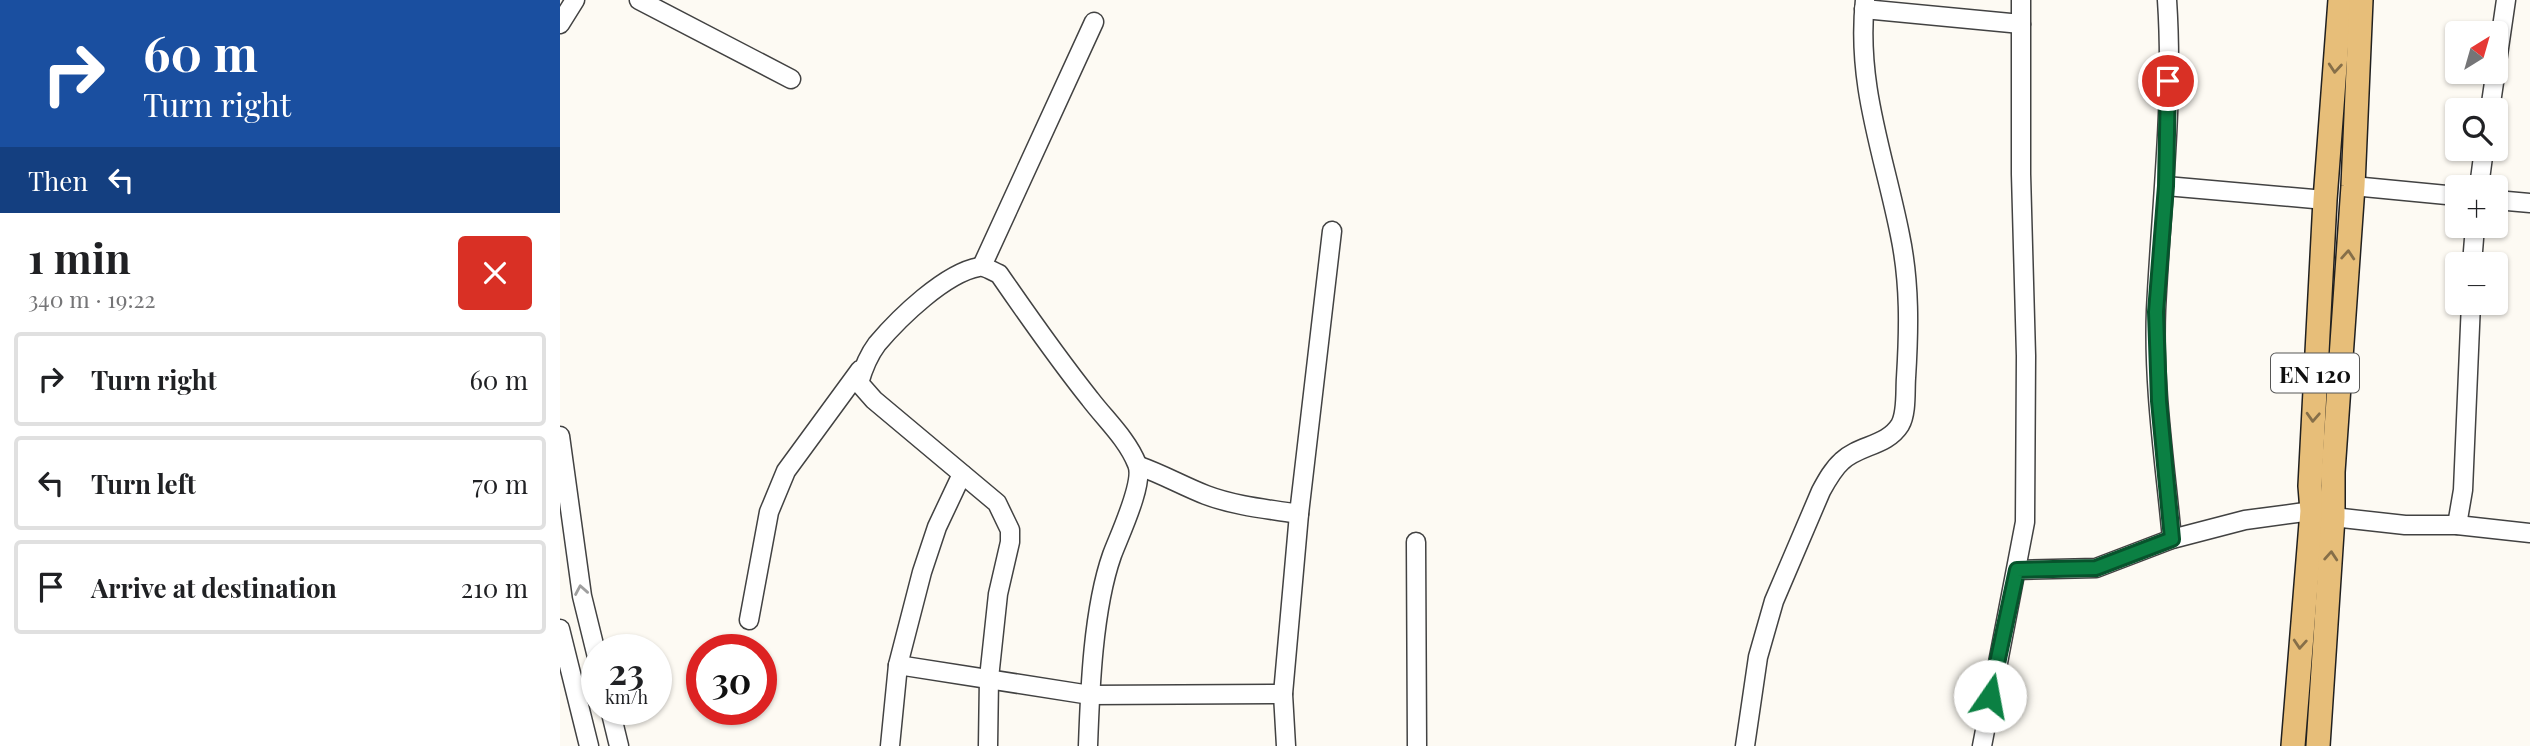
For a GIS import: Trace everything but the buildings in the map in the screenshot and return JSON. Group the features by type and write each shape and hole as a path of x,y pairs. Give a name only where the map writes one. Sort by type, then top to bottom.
{"main road":[{"name":"EN 120","path":"2318,746 2323,514 2310,486 2318,309 2340,0"},
{"name":"EN 120","path":"2293,746 2323,514 2333,472 2353,186 2361,0"},
{"path":"2318,309 2344,306"}],"street":[{"path":"560,23 575,0"},
{"path":"639,0 790,79"},
{"path":"1982,746 2025,522 2026,356 2021,174 2021,0"},
{"path":"2167,0 2169,29 2166,186 2156,312 2159,401 2172,539"},
{"path":"2492,98 2506,0"},
{"path":"1745,746 1758,656 1770,612 1821,491 1843,459 1889,437 1901,424 1910,317 1900,237 1884,161 1874,131 1865,79 1864,5 2021,24"},
{"path":"982,267 1094,22"},
{"path":"2166,186 2325,200"},
{"path":"2353,186 2445,195"},
{"path":"2508,201 2530,203"},
{"path":"1286,746 1283,694 1298,514 1332,231"},
{"path":"749,621 769,512 786,471 877,345 924,298 954,275 982,267 999,274 1089,399 1118,432 1139,466 1241,505 1298,514"},
{"path":"2457,525 2463,490 2470,315"},
{"path":"864,365 859,383 874,400 997,503 1010,530 1010,542 998,594 989,678 988,746"},
{"path":"560,436 582,596 591,634"},
{"path":"1088,746 1090,695 1102,595 1111,558 1134,498 1139,466"},
{"path":"890,746 898,664 931,546 962,474"},
{"path":"2017,570 2096,568 2172,539 2245,520 2323,514 2405,525 2457,525 2530,533"},
{"path":"1416,542 1417,746"},
{"path":"560,629 589,746"},
{"path":"898,664 1090,695 1283,694"},
{"path":"614,725 619,746"}],"route":[{"path":"1990,696 2017,570 2096,568 2172,539 2159,401 2156,312 2166,186 2168,81"}]}
